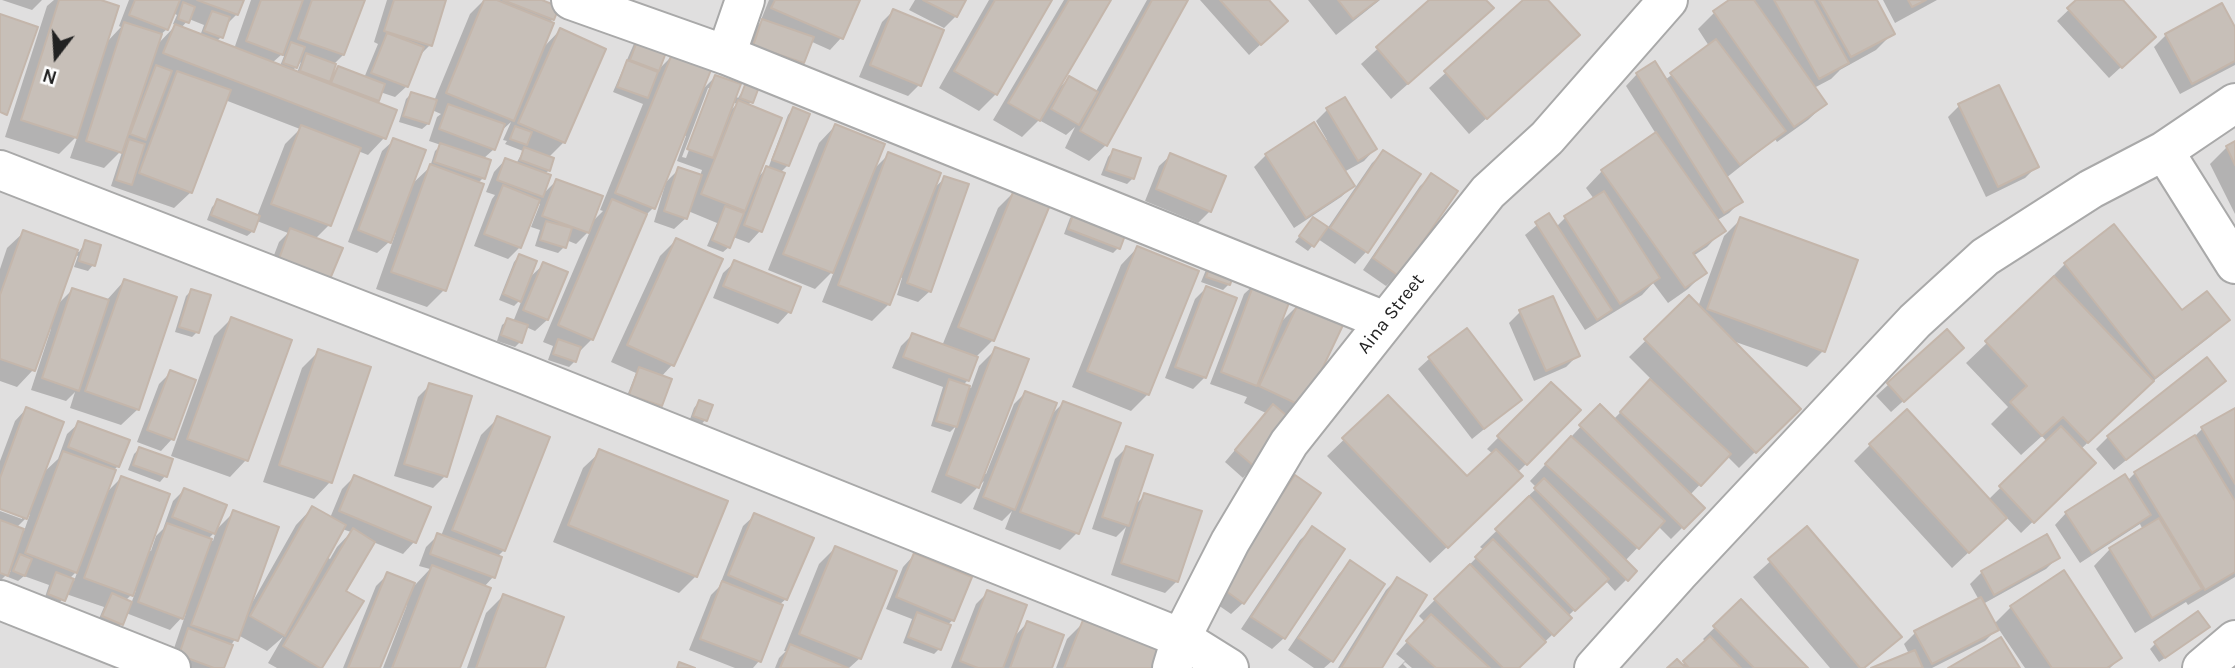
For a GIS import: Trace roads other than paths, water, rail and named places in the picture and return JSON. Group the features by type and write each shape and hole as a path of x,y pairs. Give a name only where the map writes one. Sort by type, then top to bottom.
{"street":[{"path":"571,0 726,55 1385,321"},
{"path":"726,55 745,0"},
{"name":"Aina Street","path":"1177,653 1230,541 1289,443 1488,192 1547,138 1650,7"},
{"path":"1594,668 1915,320 1985,257 2091,189 2164,150 2235,103"},
{"path":"2164,150 2235,264"},
{"path":"0,170 511,369 1177,653 1229,668"},
{"path":"0,600 171,668"},
{"path":"2202,668 2235,639"}]}
